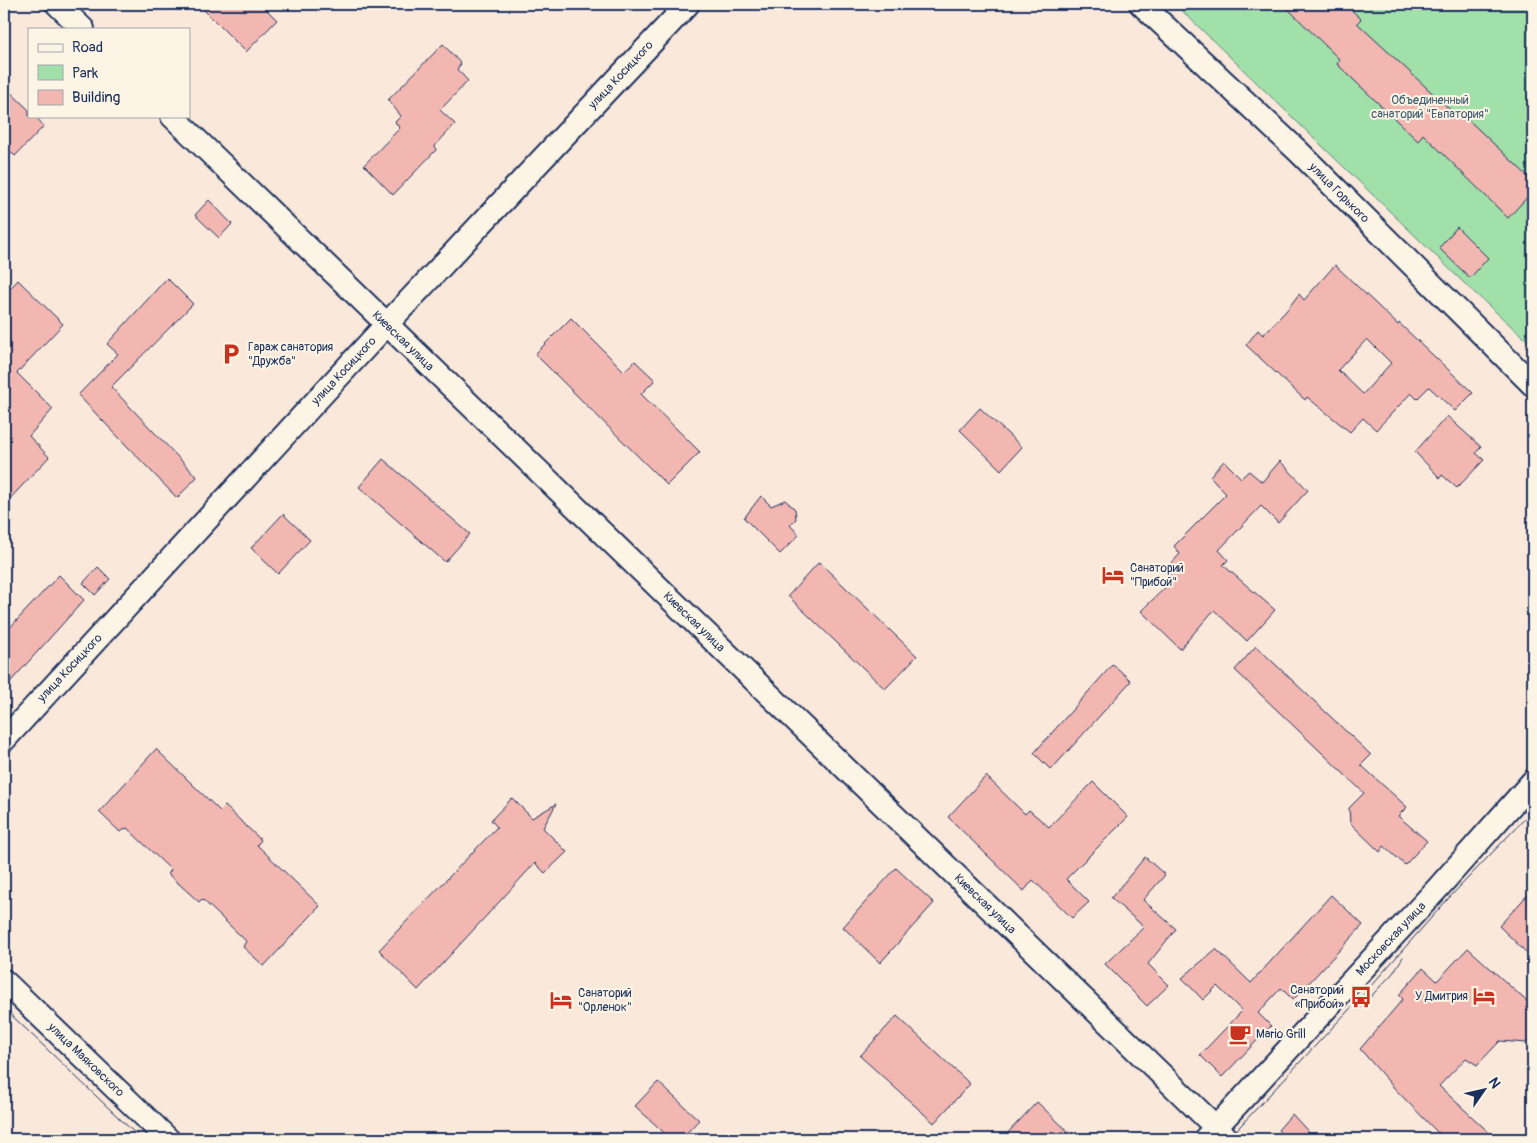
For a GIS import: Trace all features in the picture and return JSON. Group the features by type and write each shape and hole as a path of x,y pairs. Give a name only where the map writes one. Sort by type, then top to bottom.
{"street":[{"path":"57,4 81,28"},
{"name":"улица Косицкого","path":"4,740 386,325 688,4"},
{"name":"улица Горького","path":"1141,4 1298,152 1533,385"},
{"name":"Киевская улица","path":"174,118 1217,1135"},
{"name":"Московская улица","path":"1217,1135 1533,781"},
{"name":"улица Маяковского","path":"4,981 168,1139"}],"green space":[{"name":"Объединенный санаторий \"Евпатория\"","path":"1175,4 1533,4 1533,346 1465,284"}],"building":[{"path":"198,4 261,4 277,20 246,52"},
{"path":"1283,4 1345,4 1361,19 1357,23 1457,116 1460,112 1533,181 1533,191 1508,218 1423,134 1418,141 1337,64 1340,60"},
{"path":"443,44 461,64 457,69 468,81 440,110 455,124 435,146 436,150 393,195 364,165 400,128 395,122 401,116 388,100"},
{"path":"4,86 28,109 28,118 37,118 44,126 15,156 4,146"},
{"path":"209,200 232,224 219,238 195,215"},
{"path":"1457,227 1488,258 1470,278 1439,248"},
{"path":"1335,265 1473,393 1455,411 1429,387 1417,399 1411,393 1376,430 1363,418 1350,432 1307,397 1305,400 1246,345 1258,330 1263,335 1299,294 1304,300","holes":["1367,339 1391,363 1363,394 1338,370"]},
{"path":"167,278 193,304 111,387 197,477 177,498 78,395 118,354 107,344"},
{"path":"18,280 63,324 17,373 53,409 29,436 49,457 4,505 4,295"},
{"path":"571,318 624,371 635,361 655,380 641,394 700,452 667,485 535,354"},
{"path":"980,408 1022,447 1001,470 960,430"},
{"path":"1447,416 1481,447 1476,453 1484,460 1457,488 1442,475 1440,478 1415,452"},
{"path":"383,459 470,534 445,562 359,487"},
{"path":"1224,461 1241,478 1249,471 1262,482 1280,461 1308,490 1278,523 1261,506 1219,550 1228,560 1223,565 1275,610 1247,641 1214,610 1180,649 1141,611 1174,579 1165,570 1180,554 1174,546 1226,494 1210,476"},
{"path":"761,496 771,506 785,500 795,509 796,519 790,525 799,535 780,554 744,518"},
{"path":"283,514 310,540 278,574 251,548"},
{"path":"819,562 917,656 885,689 788,596"},
{"path":"98,567 110,579 95,595 83,583"},
{"path":"59,575 84,600 4,689 4,634"},
{"path":"1256,646 1371,755 1361,765 1407,807 1398,816 1427,841 1405,865 1384,846 1380,852 1350,823 1349,808 1364,793 1235,670"},
{"path":"1113,664 1131,681 1051,770 1034,753"},
{"path":"156,749 220,811 225,806 261,840 257,845 320,906 264,966 243,947 246,941 202,899 199,902 168,874 171,870 127,828 120,832 99,812"},
{"path":"986,776 1025,814 1029,810 1049,827 1093,782 1128,817 1066,879 1089,902 1072,918 1033,880 1024,891 948,817"},
{"path":"512,798 532,818 556,804 543,828 567,852 545,873 535,863 418,990 379,950 497,827 491,820"},
{"path":"1145,857 1165,875 1143,900 1176,929 1148,964 1169,985 1147,1006 1105,964 1144,927 1111,898"},
{"path":"896,868 934,903 880,963 843,927"},
{"path":"1533,889 1533,959 1499,926"},
{"path":"1331,895 1363,925 1293,1000 1281,988 1258,1013 1271,1026 1222,1077 1200,1055 1242,1011 1217,986 1203,1000 1182,978 1216,949 1251,983"},
{"path":"1468,948 1533,1007 1533,1035 1526,1043 1500,1041 1477,1065 1466,1058 1439,1086 1496,1139 1444,1139 1395,1089 1360,1049 1403,999 1399,995 1423,968 1437,981"},
{"path":"897,1016 970,1084 934,1123 860,1056"},
{"path":"658,1082 699,1120 681,1139 671,1139 635,1106"},
{"path":"1037,1102 1076,1139 1002,1139"},
{"path":"1292,1114 1315,1139 1287,1139 1278,1130"}],"tram line":[{"path":"1228,1139 1361,997 1447,900 1533,810"},
{"path":"1358,1010 1393,973 1403,957"},
{"path":"4,1008 141,1139"}],"place":[{"name":"Гараж санатория \"Дружба\"","path":"231,354"},
{"name":"Санаторий \"Прибой\"","path":"1113,575"},
{"name":"У Дмитрия","path":"1484,996"},
{"name":"Санаторий «Прибой»","path":"1361,997"},
{"name":"Санаторий \"Орленок\"","path":"561,1000"},
{"name":"Mario Grill","path":"1240,1034"}]}
